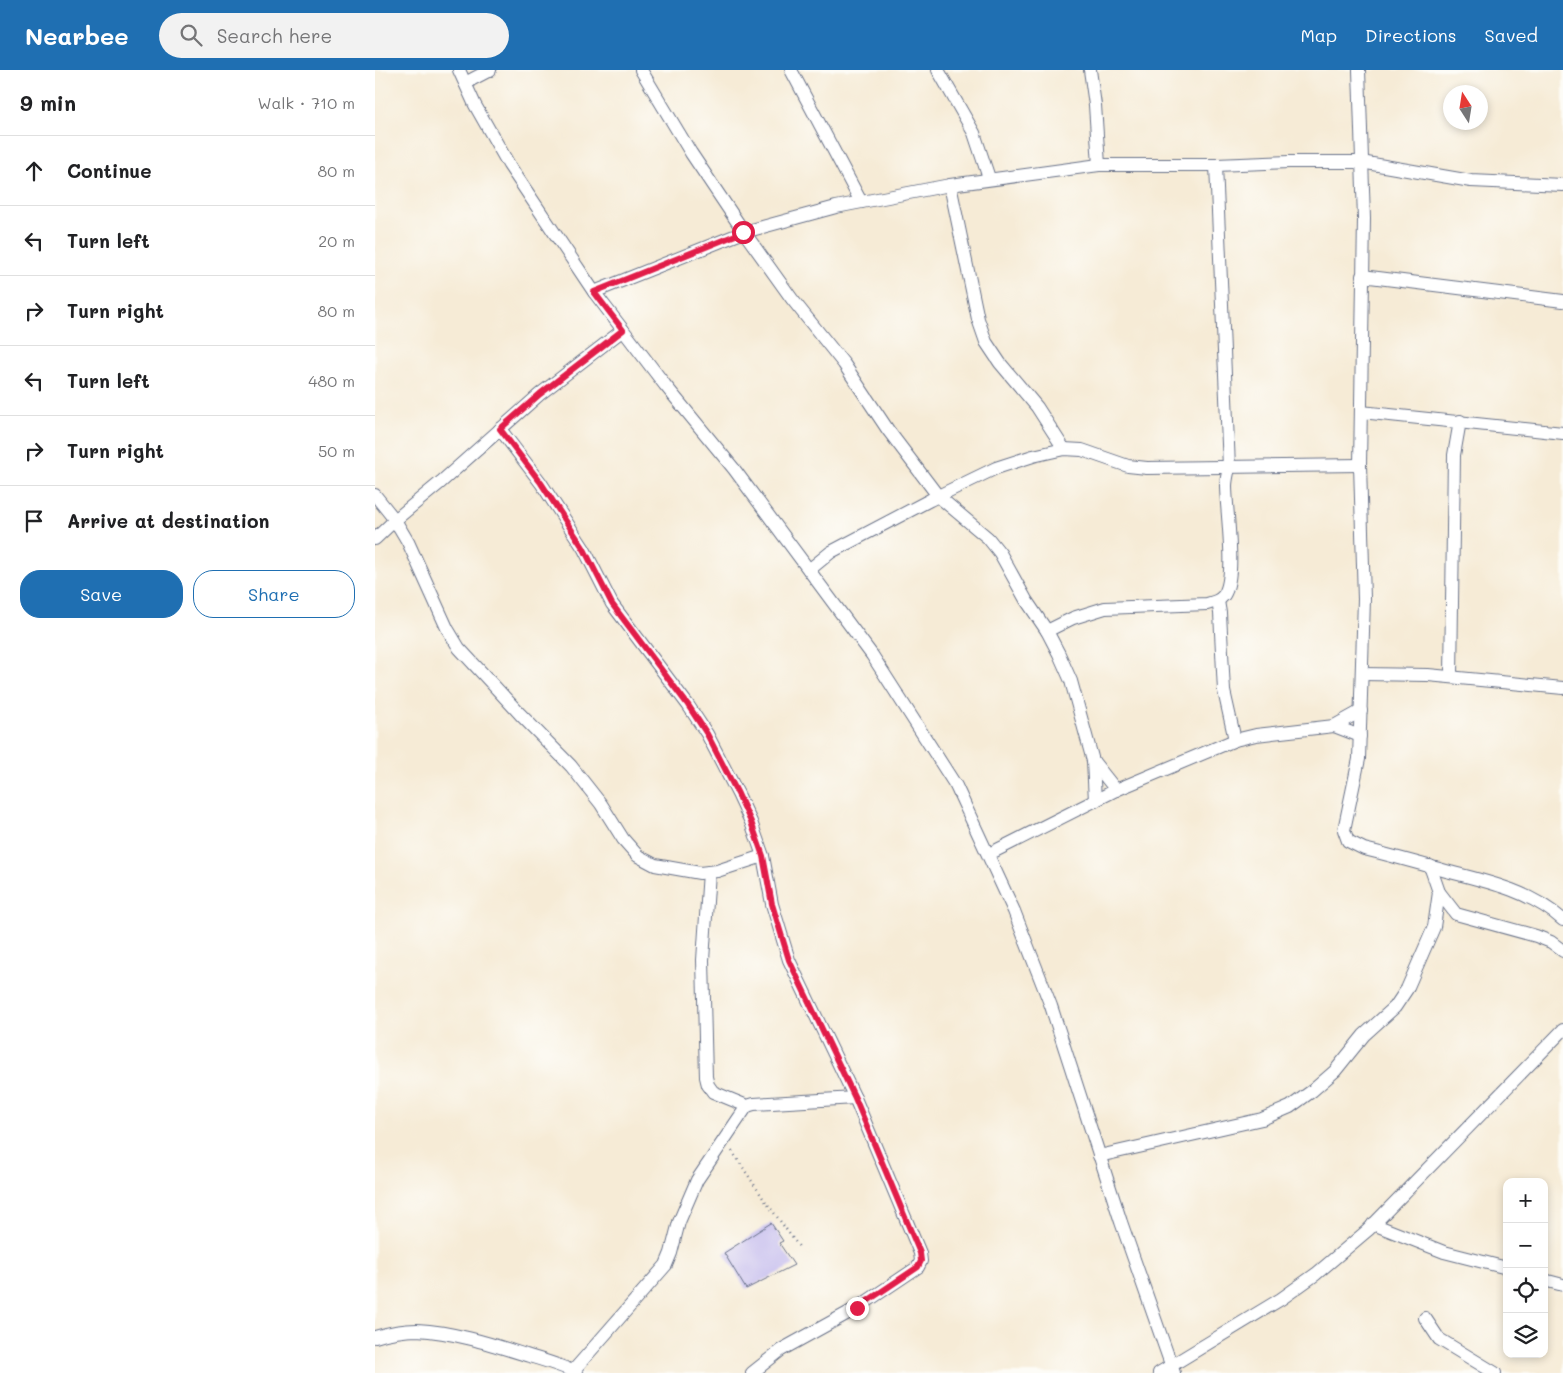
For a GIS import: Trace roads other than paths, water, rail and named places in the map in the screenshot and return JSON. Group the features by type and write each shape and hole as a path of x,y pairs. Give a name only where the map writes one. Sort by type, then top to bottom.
{"street":[{"path":"459,70 475,104 509,165 594,292 665,384 734,468 809,570 872,656 956,786 1014,911 1051,1006 1121,1222 1173,1369"},
{"path":"465,82 490,70"},
{"path":"641,70 691,153 743,232 792,299 844,364 888,430 938,496 988,538 1000,553 1026,600 1047,631 1071,681 1093,761 1095,801"},
{"path":"793,70 861,202"},
{"path":"938,70 974,133 989,178"},
{"path":"1090,70 1095,105 1099,164"},
{"path":"1359,70 1364,219 1360,464 1364,599 1359,759 1344,830 1348,841 1364,849 1483,880 1541,903 1563,920"},
{"path":"594,292 743,232 837,207 989,178 1099,164 1216,165 1361,162 1471,181 1563,185"},
{"path":"1047,631 1073,618 1105,608 1207,604 1218,601 1225,594 1229,572 1230,533 1226,485 1229,466 1216,165"},
{"path":"949,185 978,319 986,342 1000,363 1037,407 1064,449"},
{"path":"1362,276 1563,301"},
{"path":"375,540 395,520 540,394 623,330"},
{"path":"1361,412 1563,433"},
{"path":"1451,677 1454,455 1460,421"},
{"path":"500,429 541,483 584,549 612,604 688,705 707,734 751,822 763,856 772,904 789,960 855,1098 920,1253 921,1261 918,1267 857,1308 781,1350 752,1373"},
{"path":"809,570 831,552 995,468 1064,449 1082,450 1128,466 1147,468 1360,464"},
{"path":"375,495 395,520 408,542 447,628 456,643 520,714 571,766 601,804 623,839 638,856 655,865 709,872 763,856"},
{"path":"1218,601 1224,691 1235,740"},
{"path":"1362,674 1428,675 1563,688"},
{"path":"989,854 1116,790 1235,740 1266,734 1334,726 1361,711"},
{"path":"1334,726 1360,736"},
{"path":"1093,761 1116,790"},
{"path":"1430,866 1439,892 1456,914 1536,936 1551,942 1563,951"},
{"path":"709,872 703,960 706,1077 708,1085 713,1092 747,1106 855,1098"},
{"path":"1099,1156 1262,1118 1290,1107 1312,1091 1335,1071 1364,1035 1395,1007 1407,989 1434,926 1439,892"},
{"path":"1434,926 1456,914"},
{"path":"1159,1373 1173,1369 1316,1274 1373,1224 1563,1030"},
{"path":"375,1337 390,1332 416,1330 454,1336 490,1344 575,1372 666,1265 679,1222 697,1180 747,1106"},
{"path":"1373,1224 1443,1252 1503,1267"},
{"path":"1548,1281 1563,1285"},
{"path":"1425,1318 1439,1339 1495,1373"}]}
